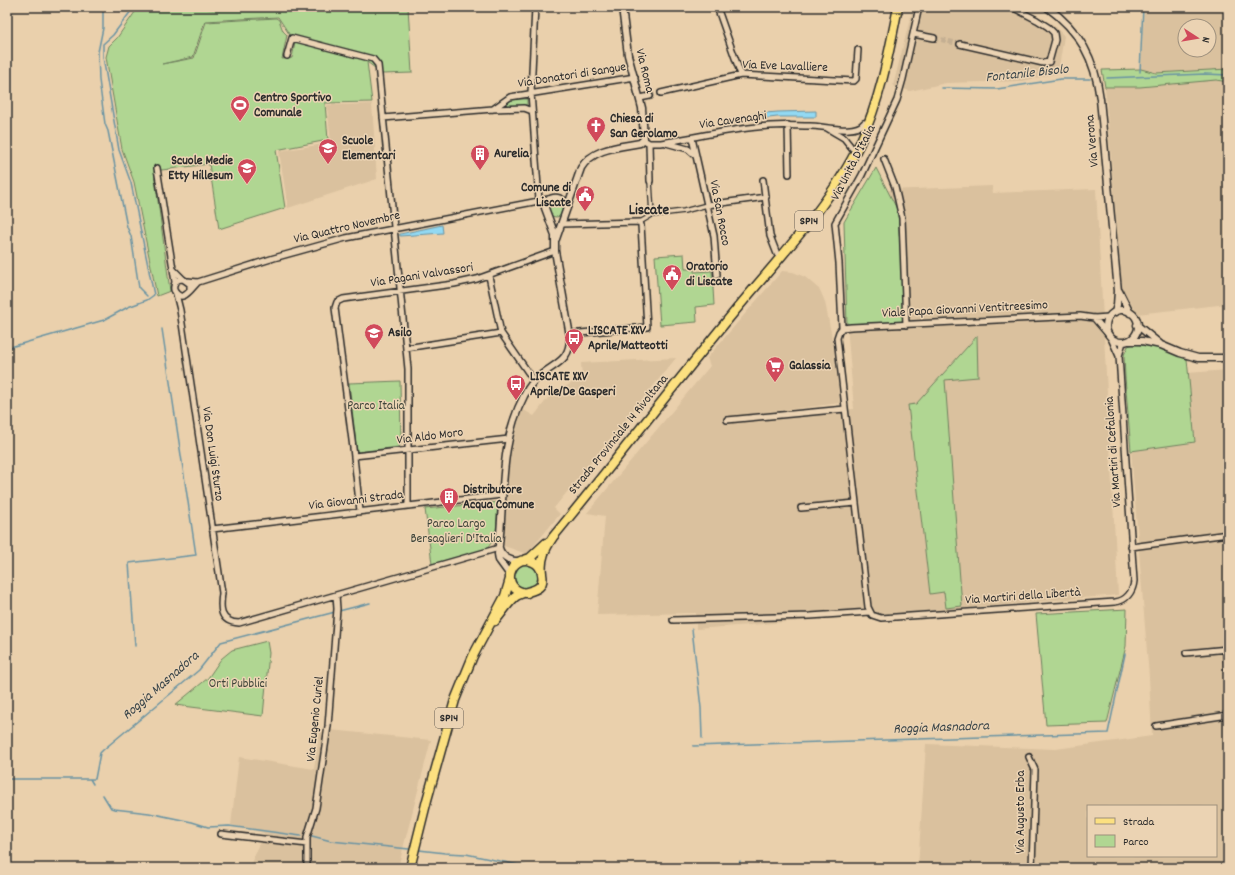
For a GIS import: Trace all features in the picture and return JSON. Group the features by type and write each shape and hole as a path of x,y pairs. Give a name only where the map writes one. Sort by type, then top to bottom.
{"main road":[{"name":"Strada Provinciale 14 Rivoltana","path":"481,639 512,600 518,595 534,591 539,586 542,580 541,563 543,554 553,537 793,241 836,185 853,157 876,103 898,7"},
{"name":"Strada Provinciale 14 Rivoltana","path":"705,348 736,304 825,193 852,148 864,123 882,76"},
{"name":"Strada Provinciale 14 Rivoltana","path":"410,868 449,718 466,670 505,596 514,566 530,558 553,537"},
{"path":"523,561 535,563 540,568 542,573"},
{"path":"510,577 511,584 516,589 527,593"}],"street":[{"path":"510,577 499,559 499,548 504,472 512,424 527,389 541,374 560,362 566,356 570,346 555,251 555,233 543,203 539,200 531,94 535,7"},
{"name":"Via Roma","path":"622,7 626,45 640,98 646,142"},
{"path":"717,7 741,75"},
{"name":"Via Unità D'Italia","path":"840,330 839,263 835,223 862,175 897,100 903,82 919,7"},
{"path":"960,44 1043,63 1049,62 1055,42 1054,33 1037,20 1012,7"},
{"name":"Via Verona","path":"1047,7 1066,22 1081,40 1096,75 1100,99 1118,291 1117,305 1114,312"},
{"path":"913,34 934,38"},
{"path":"287,56 292,38 374,60 379,68 408,377 408,506"},
{"name":"Via Eve Lavalliere","path":"661,93 741,75 854,81 856,77 858,50"},
{"name":"Via Donatori di Sangue","path":"493,109 508,97 635,77"},
{"path":"640,98 650,96"},
{"name":"Via Donatori di Sangue","path":"383,118 493,109 524,108 532,111"},
{"name":"Via Cavenaghi","path":"646,142 661,143 751,128 788,125 853,129 860,127 864,123"},
{"path":"788,125 789,174"},
{"name":"Via Cavenaghi","path":"826,127 844,138 852,148"},
{"name":"Via San Rocco","path":"692,138 715,242 717,275"},
{"path":"555,241 581,168 593,155 602,151 646,142 652,215"},
{"path":"661,143 688,149 696,156"},
{"path":"884,159 894,187 902,218 906,324"},
{"path":"157,168 175,282 174,290 176,294 184,296 190,290 190,284 173,269"},
{"path":"763,180 770,236 777,254"},
{"path":"545,208 546,202 549,199 567,196 573,193"},
{"path":"549,219 555,223 561,224 640,222 652,215 684,211 707,205 766,197"},
{"path":"557,198 565,201 567,208"},
{"name":"Via Quattro Novembre","path":"186,280 198,282 309,248 394,228 549,199"},
{"path":"549,219 556,220 564,216"},
{"path":"569,334 648,327 640,222"},
{"name":"Via Pagani Valvassori","path":"354,456 335,308 337,302 343,299 459,283 489,276 555,251"},
{"path":"489,276 501,333 534,381"},
{"path":"175,282 180,279 186,280"},
{"name":"Via Quattro Novembre","path":"190,290 198,282"},
{"name":"Via Verona","path":"1118,291 1130,313"},
{"name":"Via Don Luigi Sturzo","path":"176,294 180,310 222,594 221,610 225,618 232,622 239,623 336,595"},
{"name":"Via Don Luigi Sturzo","path":"180,310 184,296"},
{"path":"1109,334 1106,325 1109,317 1114,312 1122,310 1130,313 1136,320 1137,325 1135,335 1125,341"},
{"name":"Viale Papa Giovanni Ventitreesimo","path":"840,330 906,324 1080,316 1094,318 1109,317"},
{"path":"1094,318 1113,339 1142,341 1161,345 1180,353 1198,358 1228,358"},
{"path":"1137,325 1161,345"},
{"path":"673,620 810,616 870,612 868,607 837,338 840,330"},
{"path":"406,348 501,333"},
{"name":"Via Martiri di Cefalonia","path":"1109,334 1119,356 1131,547"},
{"name":"Via Martiri di Cefalonia","path":"1119,356 1125,341"},
{"path":"727,420 845,409"},
{"name":"Via Aldo Moro","path":"354,456 509,439"},
{"path":"354,456 360,511"},
{"name":"Via Giovanni Strada","path":"212,529 502,495"},
{"path":"801,508 856,503"},
{"path":"1131,547 1228,534"},
{"name":"Via Martiri della Libertà","path":"870,612 872,615 881,618 1121,601 1128,596 1133,586 1131,547"},
{"path":"499,548 500,553 508,559 523,561"},
{"path":"336,595 499,548"},
{"name":"Via Eugenio Curiel","path":"307,868 307,836 316,808 327,732 336,616 336,595"},
{"path":"1186,653 1227,650 1228,676"},
{"path":"1156,726 1228,715"},
{"name":"Via Augusto Erba","path":"1029,757 1035,770 1032,868"},
{"path":"221,834 307,844"}],"shaded area":[{"path":"913,7 1022,7 1055,26 1064,36 1058,73 1023,81 946,83 910,91 893,86"},
{"path":"1144,7 1228,7 1228,304 1137,314 1122,289 1105,87 1140,87"},
{"name":"Scuole Elementari","path":"372,104 377,179 288,208 279,151 331,143 327,105"},
{"path":"992,186 993,193 1096,189 1118,595 696,629 696,613 597,615 605,516 587,513 710,366 707,358 782,271 793,272 805,277 820,290 825,302 833,343 840,403 723,418 724,422 854,409 847,325 903,321 898,211 888,190"},
{"path":"676,358 554,508 560,514 527,554 504,546 507,474 514,431 522,409 534,416 551,394 582,378 581,363"},
{"path":"1228,370 1228,868 918,868 926,744 1056,749 1152,736 1149,677 1131,451 1195,442 1187,373"},
{"path":"320,729 431,740 398,868 249,868 264,833 231,825 239,757 314,769"}],"green space":[{"path":"144,7 196,7 217,10 244,7 408,7 412,73 383,74 367,62 372,102 325,103 328,140 276,150 285,208 219,229 209,164 154,171 170,291 157,296 134,182 122,149 106,57 109,46 117,38 135,12","holes":["278,17 295,43 292,58 282,59 287,35 283,31 279,20 276,18 206,22 194,58 162,64 193,57 205,21"]},
{"path":"1141,69 1156,73 1228,69 1228,82 1216,80 1140,87 1105,87 1102,70"},
{"path":"527,99 527,106 503,107 509,100"},
{"path":"876,168 898,211 903,322 847,325 844,222"},
{"path":"556,201 562,203 564,209 562,215 556,217 550,215 548,209 550,203"},
{"path":"684,254 685,269 694,269 694,272 712,271 714,305 696,307 697,322 660,325 655,256"},
{"path":"977,336 978,377 945,380 962,606 946,608 944,592 930,594 908,405 916,404"},
{"path":"1134,344 1157,347 1187,359 1195,442 1131,451 1124,355 1128,346"},
{"name":"Parco Italia","path":"400,381 401,443 399,447 357,452 349,383"},
{"name":"Parco Largo Bersaglieri D'Italia","path":"498,502 496,534 494,540 486,549 432,564 425,509"},
{"path":"526,564 535,567 538,576 535,585 526,588 517,585 514,576 517,567"},
{"path":"1127,609 1126,646 1107,723 1046,725 1036,614"},
{"name":"Orti Pubblici","path":"267,641 269,653 263,716 175,705 208,678 221,659 232,650"}],"water":[{"path":"816,111 816,117 777,117 753,120 753,114"},
{"path":"442,225 443,233 400,236 400,234"}],"waterway":[{"path":"103,7 103,28 98,52 99,80 105,124 108,131 127,227 131,236 139,288 147,296"},
{"path":"7,348 104,320 128,307 147,300 154,295 131,183 119,150 103,57 103,44 113,35 134,7"},
{"path":"1140,72 1143,7"},
{"name":"Fontanile Bisolo","path":"1107,78 1205,74 1228,75"},
{"name":"Fontanile Bisolo","path":"942,88 997,89 1061,79 1090,79"},
{"path":"135,646 129,563 196,555 162,329"},
{"name":"Roggia Masnadora","path":"339,611 370,603"},
{"name":"Roggia Masnadora","path":"7,779 95,779 100,753 199,670 221,642 335,612"},
{"path":"692,629 701,708 702,738"},
{"name":"Roggia Masnadora","path":"693,746 1108,733 1125,654"},
{"name":"Roggia Masnadora","path":"90,779 93,784"},
{"path":"103,795 111,808 114,809 149,813 208,827 229,826 301,836"},
{"path":"312,836 331,841 409,849"},
{"path":"419,850 466,854 533,868"},
{"path":"738,868 740,861"}],"tunnel":[{"path":"934,38 960,44"},
{"path":"650,96 661,93"}],"place":[{"name":"Centro Sportivo Comunale","path":"240,122"},
{"name":"Chiesa di San Gerolamo","path":"596,143"},
{"name":"Scuole Elementari","path":"328,165"},
{"name":"Aurelia","path":"480,171"},
{"name":"Scuole Medie Etty Hillesum","path":"247,185"},
{"name":"Comune di Liscate","path":"585,212"},
{"name":"Oratorio di Liscate","path":"672,291"},
{"name":"Asilo","path":"374,350"},
{"name":"LISCATE XXV Aprile/Matteotti","path":"574,355"},
{"name":"Galassia","path":"775,383"},
{"name":"LISCATE XXV Aprile/De Gasperi","path":"516,401"},
{"name":"Distributore Acqua Comune","path":"449,514"}],"district":[{"name":"Liscate","path":"649,211"}]}
